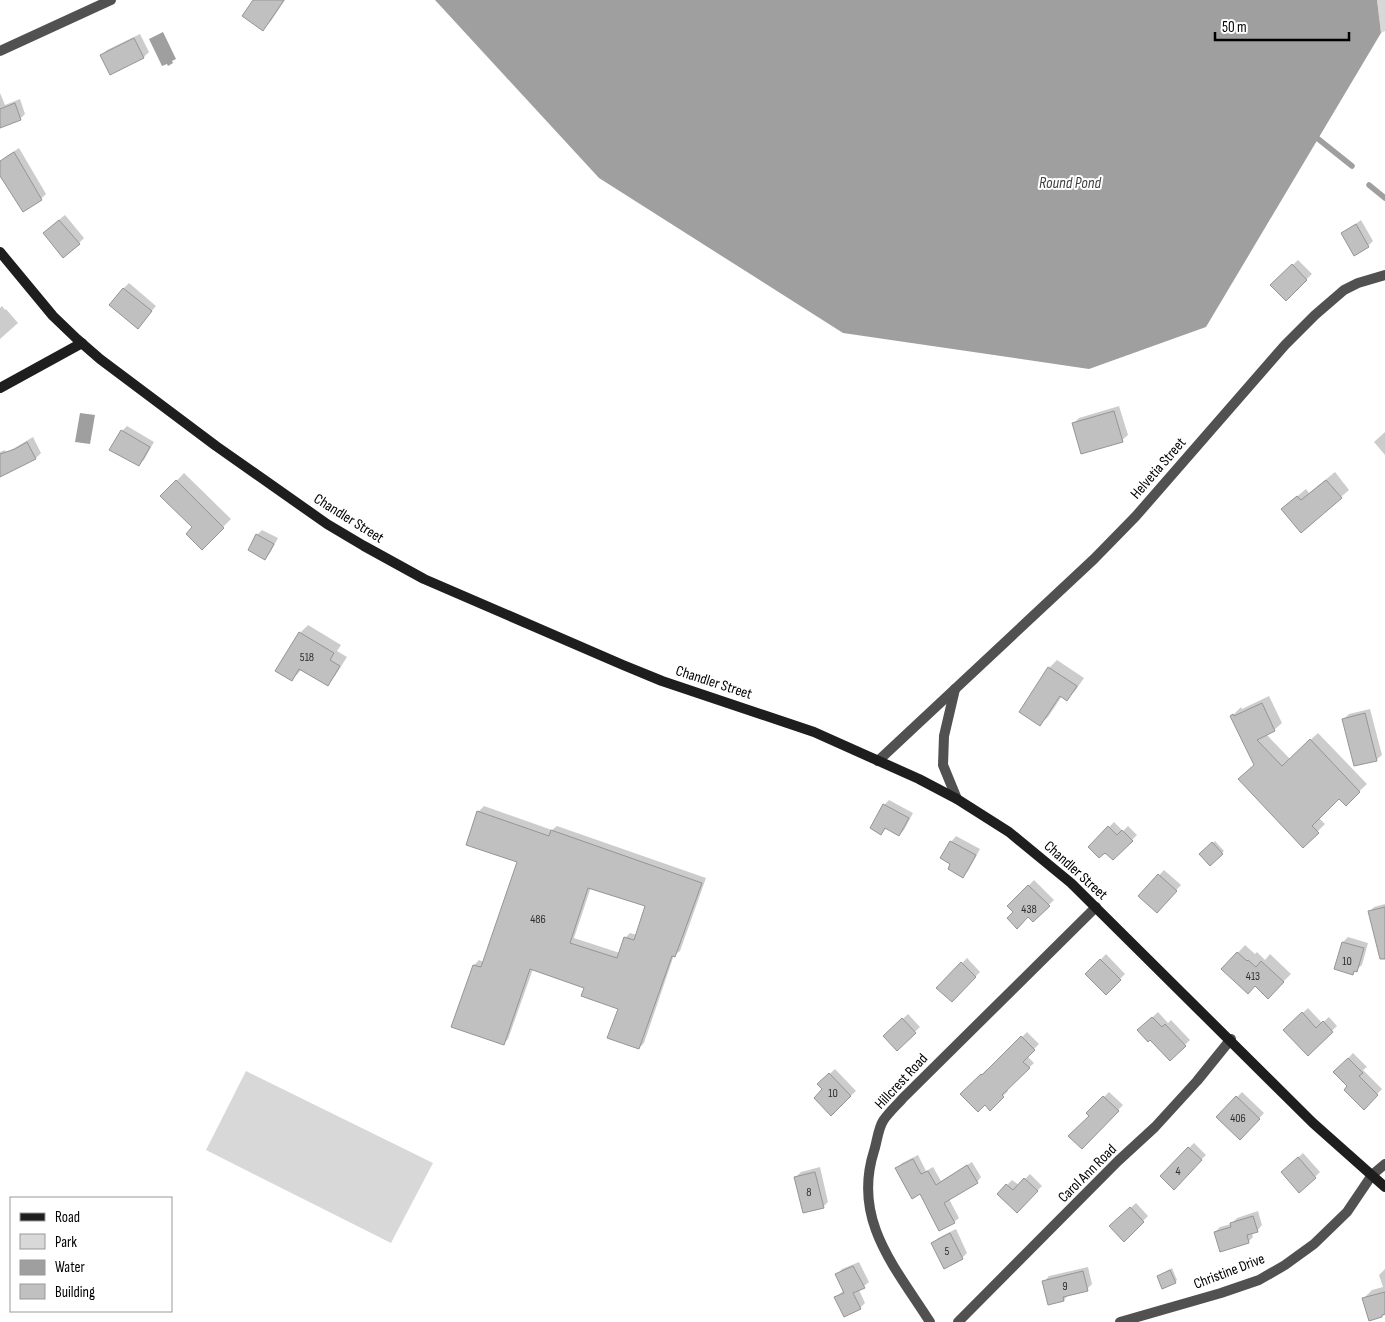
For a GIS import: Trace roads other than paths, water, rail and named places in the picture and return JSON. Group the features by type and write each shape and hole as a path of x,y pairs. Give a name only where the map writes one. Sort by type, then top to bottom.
{"main road":[{"name":"Chandler Street","path":"0,252 53,316 82,343 216,446 311,512 364,546 424,579 662,681 814,732 958,799 1009,832 1064,877 1096,907 1314,1123 1385,1187"},
{"path":"0,388 82,343"}],"street":[{"path":"0,51 111,0"},
{"name":"Helvetia Street","path":"878,761 1055,597 1136,516 1285,345 1315,315 1344,290 1358,283 1385,275"},
{"path":"955,688 944,736 943,765 958,799"},
{"name":"Hillcrest Road","path":"930,1322 880,1240 868,1207 869,1167 883,1122 903,1098 1096,907"},
{"name":"Carol Ann Road","path":"958,1322 1155,1127 1231,1040"},
{"name":"Christine Drive","path":"1120,1322 1259,1280 1285,1265 1314,1244 1347,1212 1372,1175 1385,1164"}],"water":[{"name":"Round Pond","path":"435,0 1377,0 1381,33 1206,327 1089,369 843,333 599,178"},
{"path":"163,32 176,59 168,66 167,64 162,66 149,39"},
{"path":"80,413 95,415 90,444 75,442"}],"waterway":[{"path":"1312,134 1352,166"},
{"path":"1369,185 1385,198"}]}
